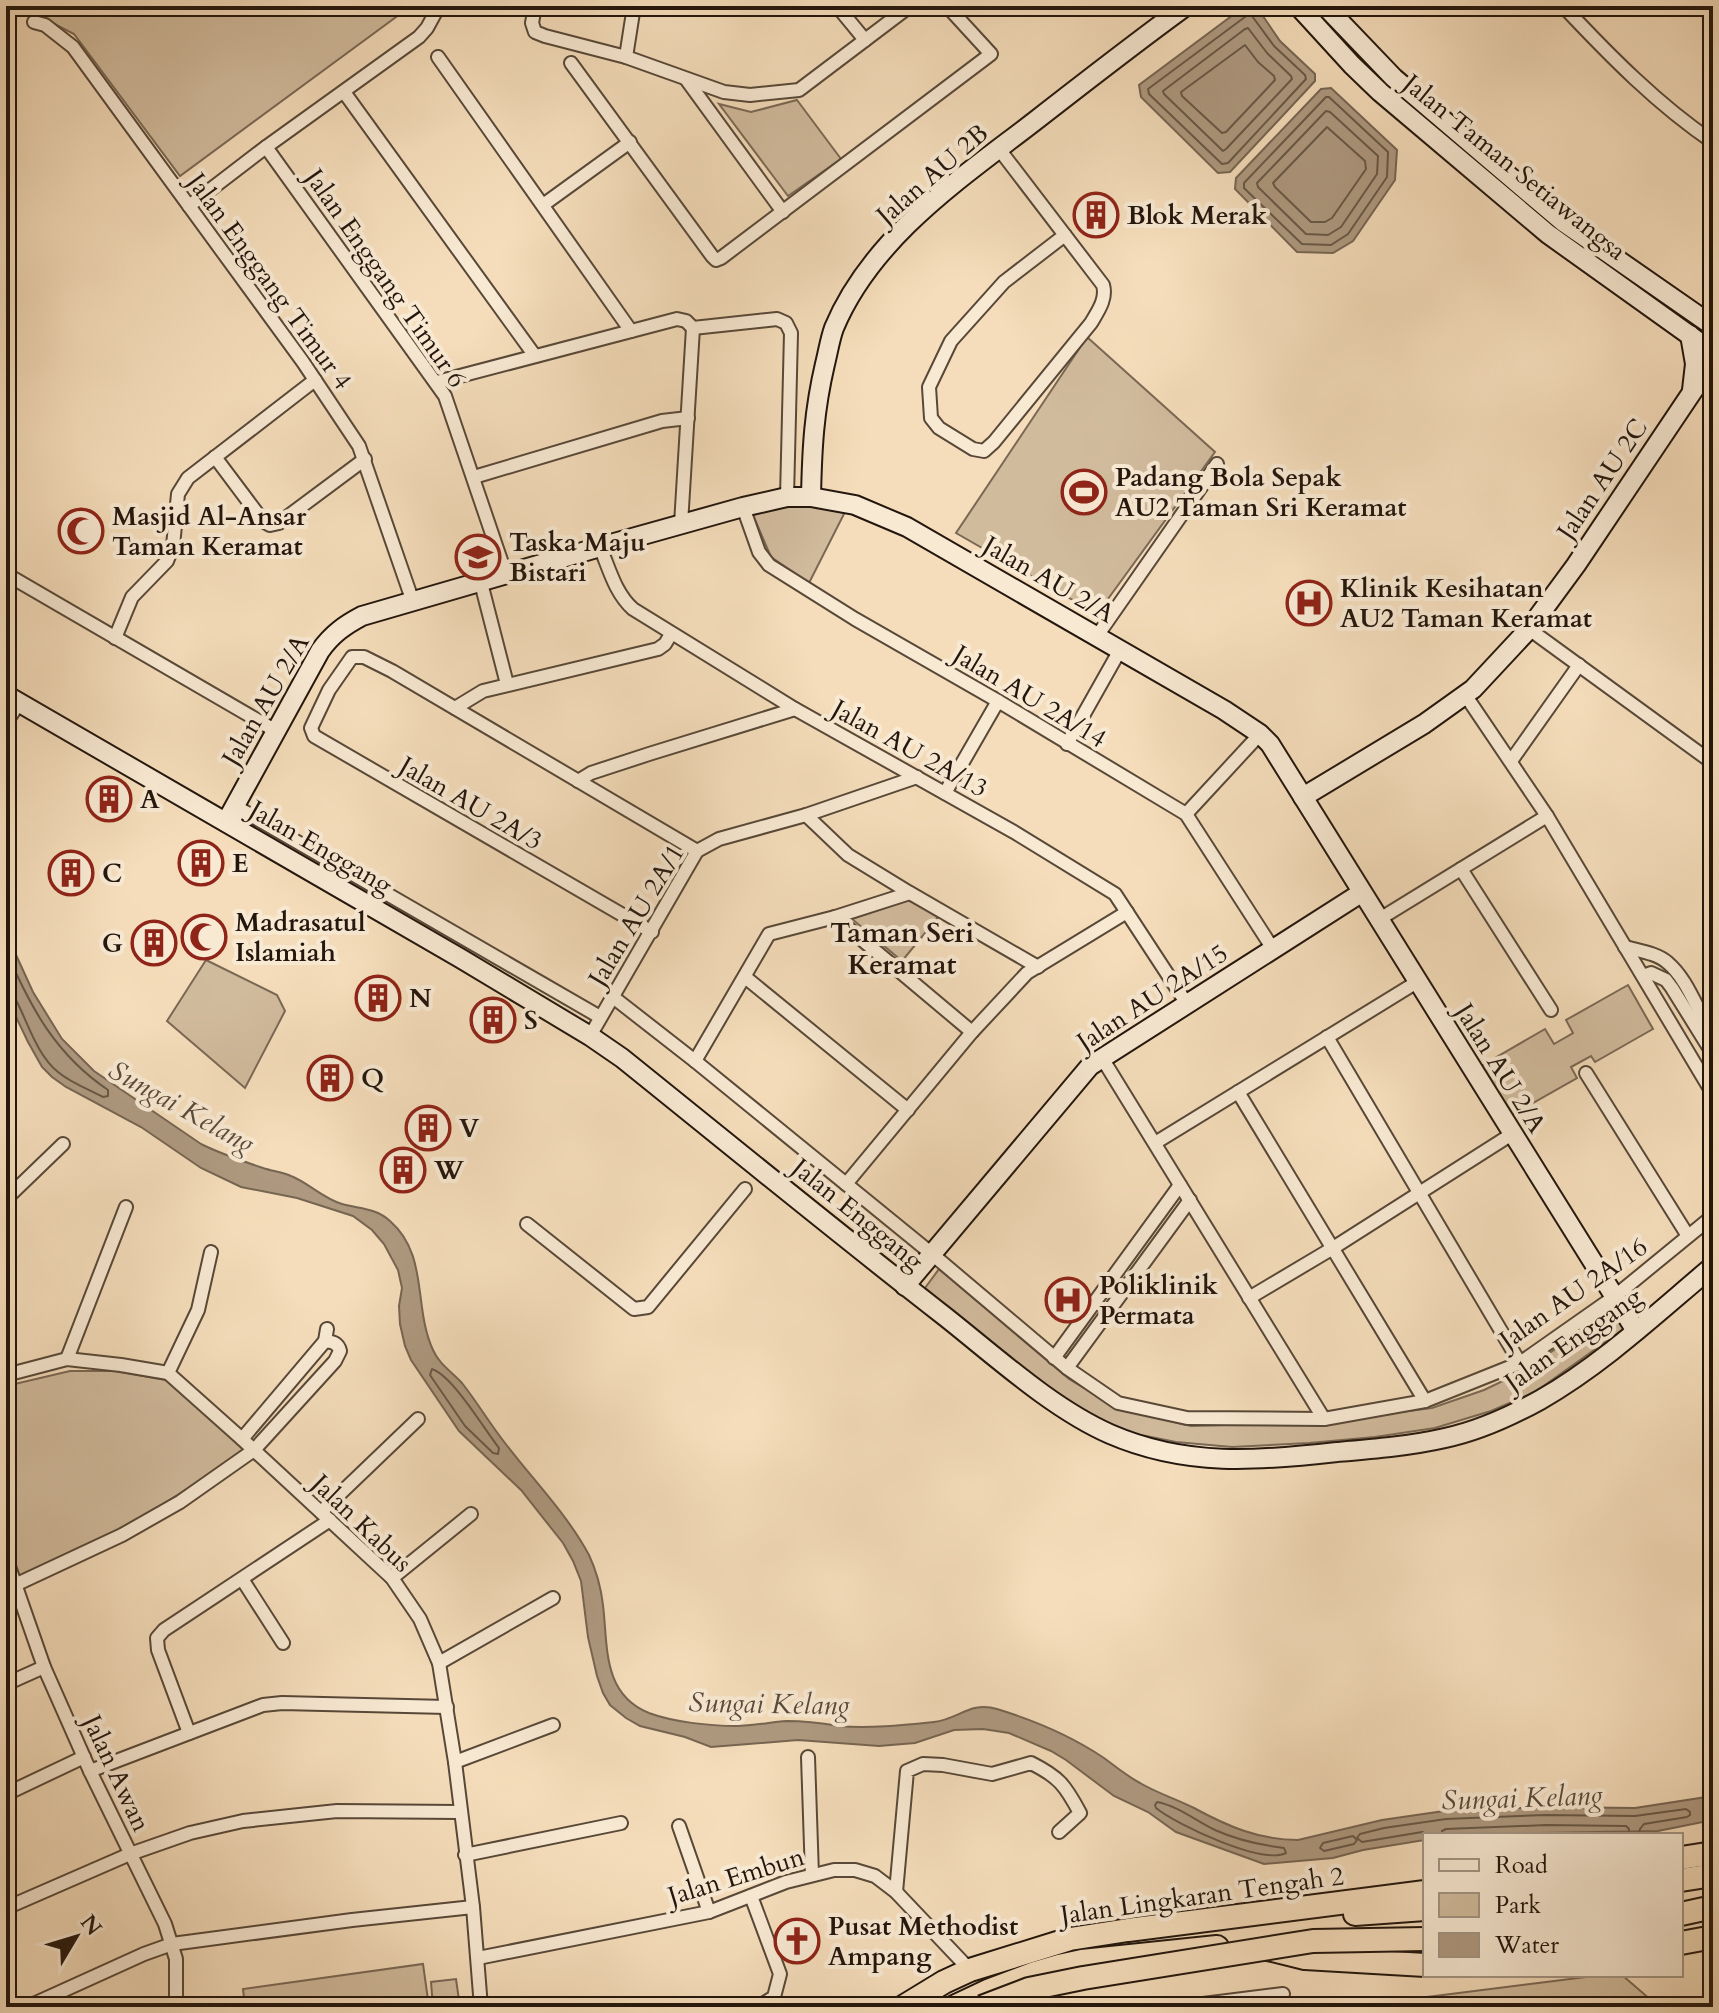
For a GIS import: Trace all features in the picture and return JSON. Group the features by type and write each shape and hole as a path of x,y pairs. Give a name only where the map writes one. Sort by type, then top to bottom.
{"highway":[{"path":"1683,1858 1713,1853"},
{"path":"1683,1880 1713,1875"},
{"path":"1683,1891 1713,1886"},
{"name":"Jalan Lingkaran Tengah 2","path":"903,2007 970,1970 1070,1939 1423,1892"},
{"path":"1683,1914 1713,1907"},
{"path":"928,2007 1017,1965 1078,1950 1316,1917 1423,1909"},
{"path":"1683,1922 1713,1919"},
{"name":"Jalan Lingkaran Tengah 2","path":"954,2007 1035,1973 1082,1961 1423,1922"},
{"path":"1683,1943 1713,1937"},
{"path":"982,2007 1029,1989 1099,1975 1313,1941 1423,1939"},
{"path":"1247,1944 1305,1958 1423,1965"}],"street":[{"path":"535,6 532,23 535,32 626,57 724,92 750,95 799,90 910,6"},
{"path":"626,57 634,6"},
{"path":"837,6 865,40"},
{"path":"571,63 716,260 991,54 947,6"},
{"name":"Jalan AU 2B","path":"811,497 817,401 833,330 852,294 877,258 911,219 1186,6"},
{"name":"Jalan Taman Setiawangsa","path":"1298,6 1380,92 1548,234 1713,352"},
{"name":"Jalan Taman Setiawangsa","path":"1325,6 1394,78 1562,221 1713,326"},
{"path":"1563,6 1663,103 1713,142"},
{"path":"189,206 419,37 439,7"},
{"name":"Jalan Enggang Timur 4","path":"34,22 45,25 73,47 315,380 359,446 413,602"},
{"path":"438,57 631,331"},
{"path":"686,78 783,212"},
{"path":"344,92 535,356"},
{"path":"543,205 630,142"},
{"name":"Jalan Enggang Timur 6","path":"266,147 437,382 452,409 506,575"},
{"path":"999,149 1065,235 1103,285 1105,292 1102,305 1091,323 994,442 984,451 973,449 939,428 931,418 929,387 951,341 1004,282 1065,235"},
{"path":"437,382 677,319 686,321 693,328 681,524"},
{"path":"693,328 777,319 786,323 791,333 787,497"},
{"path":"1690,335 1695,364 1691,393"},
{"name":"Jalan AU 2C","path":"1303,797 1466,696 1529,629 1576,565 1713,361"},
{"path":"1691,393 1713,379"},
{"path":"115,638 132,597 167,561 173,546 178,494 188,478 315,380"},
{"path":"474,477 650,425 688,418"},
{"path":"215,457 263,521 270,525 279,523 365,459"},
{"path":"1097,636 1217,464"},
{"name":"Jalan AU 2/A","path":"226,822 320,651 346,624 362,616 743,507 787,497 811,497 855,505 907,527 1224,710 1260,734 1277,755 1636,1331"},
{"name":"Jalan AU 2A/14","path":"743,507 759,552 769,565 1186,814 1273,949"},
{"name":"Jalan AU 2A/13","path":"600,547 624,601 633,609 795,709 1115,894 1187,1004"},
{"path":"6,574 276,731"},
{"path":"481,583 507,684"},
{"path":"1529,629 1713,763"},
{"path":"671,634 658,649 507,684 483,691 455,708 697,851"},
{"path":"1067,744 1120,650"},
{"name":"Jalan AU 2A/3","path":"455,708 364,657 352,657 329,690 311,728 314,736 652,932"},
{"path":"1511,761 1579,665"},
{"path":"1466,696 1547,816 1713,1094"},
{"path":"6,723 12,699"},
{"name":"Jalan Enggang","path":"12,699 590,1036 1049,1399 1112,1435 1157,1450 1199,1458 1241,1460 1285,1458 1449,1438 1510,1415 1543,1398 1599,1360 1713,1266"},
{"path":"945,793 998,701"},
{"path":"578,781 591,773 795,709"},
{"path":"1186,814 1260,734"},
{"name":"Jalan AU 2A/1","path":"590,1036 697,851 719,839 806,815 917,777"},
{"path":"235,806 600,1017"},
{"path":"806,815 848,855 1038,967"},
{"path":"1378,920 1547,816"},
{"path":"1461,869 1551,1010"},
{"path":"695,1061 769,934 910,893"},
{"name":"Jalan AU 2A/15","path":"905,1286 1090,1066 1361,893"},
{"path":"846,1184 1014,985 1027,973 1127,912"},
{"path":"835,917 972,1032"},
{"path":"1625,947 1652,954 1667,962 1679,976 1713,1034"},
{"path":"1643,976 1651,973 1666,980 1713,1054"},
{"path":"745,977 908,1110"},
{"path":"1155,1143 1417,982"},
{"name":"Jalan AU 2A/16","path":"613,997 932,1254 1067,1368 1118,1403 1187,1418 1324,1419 1425,1401 1520,1363 1614,1297 1713,1216"},
{"path":"1327,1037 1520,1363"},
{"path":"1102,1058 1324,1419"},
{"path":"1586,1073 1688,1236"},
{"path":"1238,1092 1425,1401"},
{"path":"1249,1298 1512,1134"},
{"path":"6,1199 63,1144"},
{"path":"1054,1358 1180,1185"},
{"path":"527,1224 634,1309 648,1307 745,1189"},
{"path":"1067,1368 1190,1200"},
{"path":"67,1359 126,1207"},
{"path":"6,1375 67,1359 168,1373 198,1310 211,1252"},
{"path":"15,1585 122,1535 180,1502 254,1450 335,1361 340,1351 334,1342 326,1335 242,1439"},
{"name":"Jalan Kabus","path":"168,1373 392,1578 420,1619 439,1663 447,1707 473,1907 481,2007"},
{"path":"189,1733 158,1650 157,1638 326,1516 418,1419"},
{"path":"392,1578 471,1514"},
{"name":"Jalan Awan","path":"6,1558 44,1667 90,1771 165,1924 176,1959 176,2007"},
{"path":"242,1579 283,1643"},
{"path":"439,1663 553,1598"},
{"path":"6,1684 44,1667"},
{"path":"90,1771 263,1705 447,1707"},
{"path":"455,1762 553,1725"},
{"path":"6,1794 84,1757"},
{"path":"808,1757 812,1875"},
{"path":"896,1892 907,1771 923,1764 992,1774 1031,1763 1050,1772 1067,1788 1080,1813 1059,1832"},
{"path":"6,1908 130,1854 190,1833 243,1821 337,1811 460,1812"},
{"path":"465,1855 621,1823"},
{"path":"679,1826 709,1912"},
{"name":"Jalan Embun","path":"478,1958 709,1912 786,1882 834,1870 855,1870 875,1876 896,1892 970,1970"},
{"path":"751,1896 780,1974 774,1997 758,2007"},
{"path":"27,2007 172,1944 473,1907"},
{"path":"1000,2007 1035,1973"},
{"path":"1179,2007 1283,1994"}],"green space":[{"path":"36,6 411,6 180,176 74,34 43,18"},
{"path":"797,100 841,159 788,196 719,104 751,112"},
{"name":"Padang Bola Sepak AU2 Taman Sri Keramat","path":"1087,337 1215,452 1097,614 956,533"},
{"path":"798,501 846,510 809,583 771,557 753,515"},
{"path":"908,900 939,916 902,961 852,919"},
{"path":"206,960 277,995 285,1011 245,1088 167,1021"},
{"path":"1628,985 1653,1029 1595,1062 1591,1056 1571,1067 1577,1078 1510,1116 1481,1066 1545,1029 1554,1044 1573,1033 1566,1020"},
{"path":"939,1269 1069,1379 1119,1409 1191,1426 1322,1422 1432,1408 1484,1390 1524,1371 1611,1310 1625,1328 1535,1392 1491,1411 1435,1428 1375,1437 1232,1447 1176,1442 1116,1430 1049,1390 925,1288"},
{"path":"70,1371 115,1371 166,1380 249,1448 138,1521 18,1580 6,1544 6,1386"},
{"path":"423,1964 429,2007 245,2007 243,1989"},
{"path":"1586,1977 1624,1977 1659,2007 1378,2007 1411,1999"},
{"path":"456,1979 460,2007 433,2007 431,1982"}],"water":[{"path":"1245,6 1256,6 1280,41 1315,74 1315,81 1230,172 1218,173 1141,97 1139,85"},
{"path":"1331,88 1397,150 1395,180 1353,241 1333,253 1297,252 1235,189 1236,178 1321,89"},
{"path":"6,933 33,992 62,1039 94,1071 201,1144 291,1176 335,1201 379,1214 390,1221 410,1249 427,1334 436,1355 462,1383 580,1540 592,1561 600,1586 607,1652 615,1681 634,1705 649,1713 715,1725 742,1726 787,1721 862,1727 934,1722 979,1707 988,1707 1066,1736 1146,1787 1219,1821 1257,1835 1284,1839 1298,1840 1382,1820 1444,1811 1545,1807 1635,1808 1713,1796 1713,1820 1658,1831 1423,1833 1423,1840 1333,1858 1264,1864 1176,1832 1148,1812 1114,1796 1051,1751 1009,1733 983,1729 954,1730 915,1743 879,1746 798,1740 711,1747 640,1726 610,1705 603,1693 588,1637 581,1581 563,1543 521,1490 459,1431 411,1360 400,1324 402,1288 398,1270 384,1244 372,1230 353,1216 297,1198 241,1187 201,1168 141,1127 66,1087 42,1067 6,996"}],"place":[{"name":"Blok Merak","path":"1096,215"},
{"name":"Padang Bola Sepak AU2 Taman Sri Keramat","path":"1084,492"},
{"name":"Masjid Al-Ansar Taman Keramat","path":"81,531"},
{"name":"Taska Maju Bistari","path":"478,557"},
{"name":"Klinik Kesihatan AU2 Taman Keramat","path":"1309,603"},
{"name":"A","path":"109,799"},
{"name":"E","path":"201,863"},
{"name":"C","path":"71,873"},
{"name":"Madrasatul Islamiah","path":"204,937"},
{"name":"G","path":"154,943"},
{"name":"N","path":"378,998"},
{"name":"S","path":"493,1020"},
{"name":"Q","path":"330,1078"},
{"name":"V","path":"428,1128"},
{"name":"W","path":"403,1170"},
{"name":"Poliklinik Permata","path":"1068,1300"},
{"name":"Pusat Methodist Ampang","path":"797,1941"}],"district":[{"name":"Taman Seri Keramat","path":"902,948"}],"water label":[{"name":"Sungai Kelang","path":"182,1106"},
{"name":"Sungai Kelang","path":"769,1703"},
{"name":"Sungai Kelang","path":"1522,1797"}]}
